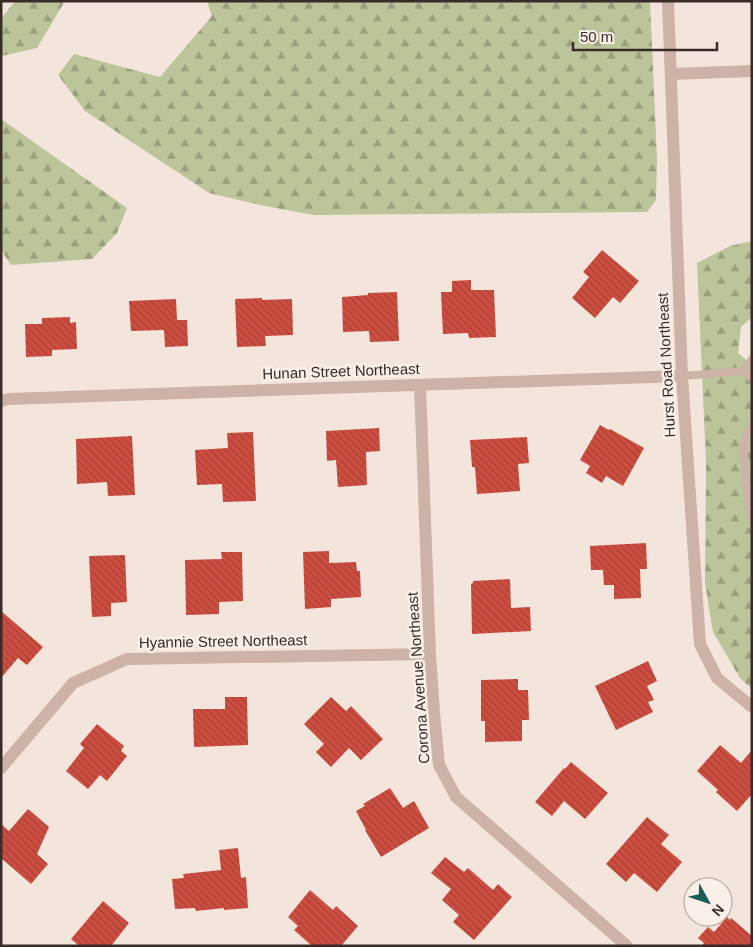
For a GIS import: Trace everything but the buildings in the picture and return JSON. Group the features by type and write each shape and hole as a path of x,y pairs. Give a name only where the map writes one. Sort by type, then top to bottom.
{"street":[{"name":"Hurst Road Northeast","path":"668,1 682,376 700,644 716,678 752,707"},
{"path":"671,74 752,72"},
{"name":"Hunan Street Northeast","path":"1,401 8,398 682,376"},
{"name":"Corona Avenue Northeast","path":"420,385 430,654 438,765 456,797 628,946"},
{"name":"Hyannie Street Northeast","path":"1,768 74,683 127,660 430,654"}],"lane":[{"path":"744,371 752,359"},
{"path":"682,376 744,371 752,378"},
{"path":"752,426 746,435 743,445 749,509 752,518"}],"green space":[{"path":"15,1 65,1 37,48 2,56 1,19"},
{"path":"207,1 650,1 657,159 656,200 647,212 313,215 209,193 85,111 58,75 74,54 160,77 212,16"},
{"path":"1,119 127,208 117,233 92,259 11,265 1,250"},
{"path":"752,241 752,317 741,327 738,353 752,365 752,689 740,678 713,632 705,583 706,463 697,263 730,246"}]}
